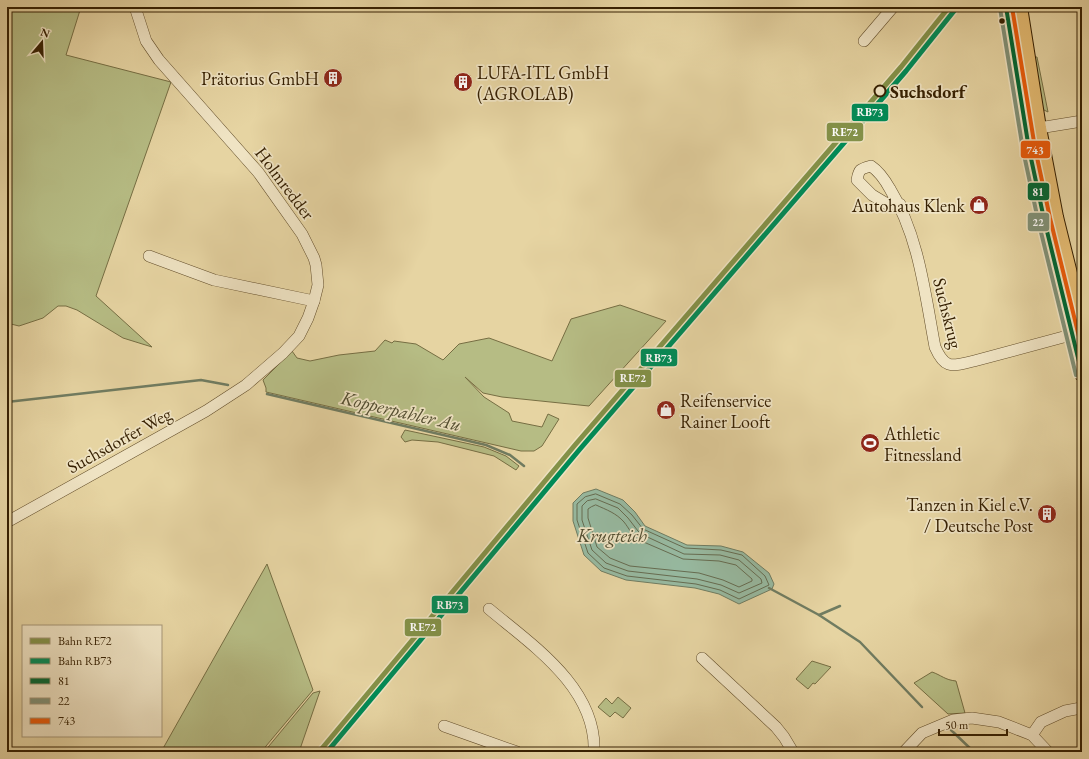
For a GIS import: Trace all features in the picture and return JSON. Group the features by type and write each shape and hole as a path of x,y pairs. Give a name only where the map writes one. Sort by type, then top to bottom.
{"main road":[{"path":"1006,7 1033,129 1082,322"},
{"path":"1020,7 1044,219 1077,334 1082,374"}],"street":[{"name":"Holmredder","path":"135,7 146,41 159,60 258,172 302,234 314,258 318,285 308,318 299,336 284,354 246,384"},
{"path":"864,40 893,7"},
{"path":"1033,129 1082,121"},
{"name":"Suchskrug","path":"900,204 916,252 935,347 940,359 945,363 956,365 1077,334"},
{"path":"149,256 214,280 314,301"},
{"name":"Suchsdorfer Weg","path":"7,522 206,411 246,384"},
{"path":"489,608 543,655 569,681 580,698 588,715 592,728 594,752"},
{"path":"702,658 776,727 793,752"},
{"path":"1032,735 1042,722 1065,711 1081,708 1082,710"},
{"path":"904,752 922,732 953,720 972,718 999,722 1032,735 1048,752"},
{"path":"444,726 517,752"}],"shaded area":[{"path":"7,7 81,7 66,55 171,82 96,296 152,347 123,338 77,310 66,306 58,306 43,318 19,326 7,323"},
{"path":"1034,57 1037,57 1048,112 1042,109"},
{"path":"620,305 666,321 589,406 502,397 483,393 465,377 484,397 509,413 512,421 542,427 548,414 559,419 542,446 534,451 521,451 266,392 263,380 292,351 297,358 310,361 339,355 375,351 385,340 392,343 394,341 416,344 443,360 459,344 489,338 552,361 571,319"},
{"path":"405,430 484,447 506,456 519,466 516,470 494,456 438,442 412,440 405,442 401,437"},
{"path":"267,564 313,690 261,752 161,752"},
{"path":"812,661 831,667 815,684 813,683 808,689 796,679"},
{"path":"932,672 946,679 956,681 965,713 948,714 914,683"},
{"path":"320,691 299,752 264,752 313,693"},
{"path":"618,697 631,708 623,718 615,712 610,717 598,707 606,698 612,704"}],"water":[{"name":"Krugteich","path":"596,489 623,500 635,512 645,526 687,545 721,546 743,552 769,573 774,584 772,589 739,604 719,594 695,588 626,580 601,571 584,555 573,521 573,503 583,493"}],"waterway":[{"name":"Kopperpahler Au","path":"7,402 201,380 228,385"},
{"name":"Kopperpahler Au","path":"267,394 486,445 510,455 524,466"},
{"name":"Kopperpahler Au","path":"769,588 819,615 860,642 922,707"},
{"path":"819,615 840,606"},
{"name":"Kopperpahler Au","path":"951,730 974,752"}],"railway":[{"path":"953,12 957,7"},
{"path":"607,408 659,357 673,341"}],"rail line":[{"name":"RE72","path":"319,752 575,445 901,67 949,7"},
{"name":"RB73","path":"327,752 580,449 906,71 954,11"}],"transit line":[{"name":"81","path":"1006,7 1029,149 1044,219 1082,374"},
{"name":"743","path":"1012,7 1035,148 1050,218 1082,349"},
{"name":"22","path":"1000,8 1023,150 1038,220 1076,375"}],"place":[{"name":"Prätorius GmbH","path":"333,78"},
{"name":"LUFA-ITL GmbH (AGROLAB)","path":"463,82"},
{"name":"Suchsdorf","path":"880,91"},
{"name":"Autohaus Klenk","path":"979,205"},
{"name":"Reifenservice Rainer Looft","path":"666,410"},
{"name":"Athletic Fitnessland","path":"870,443"},
{"name":"Tanzen in Kiel e.V. / Deutsche Post","path":"1047,514"}]}
